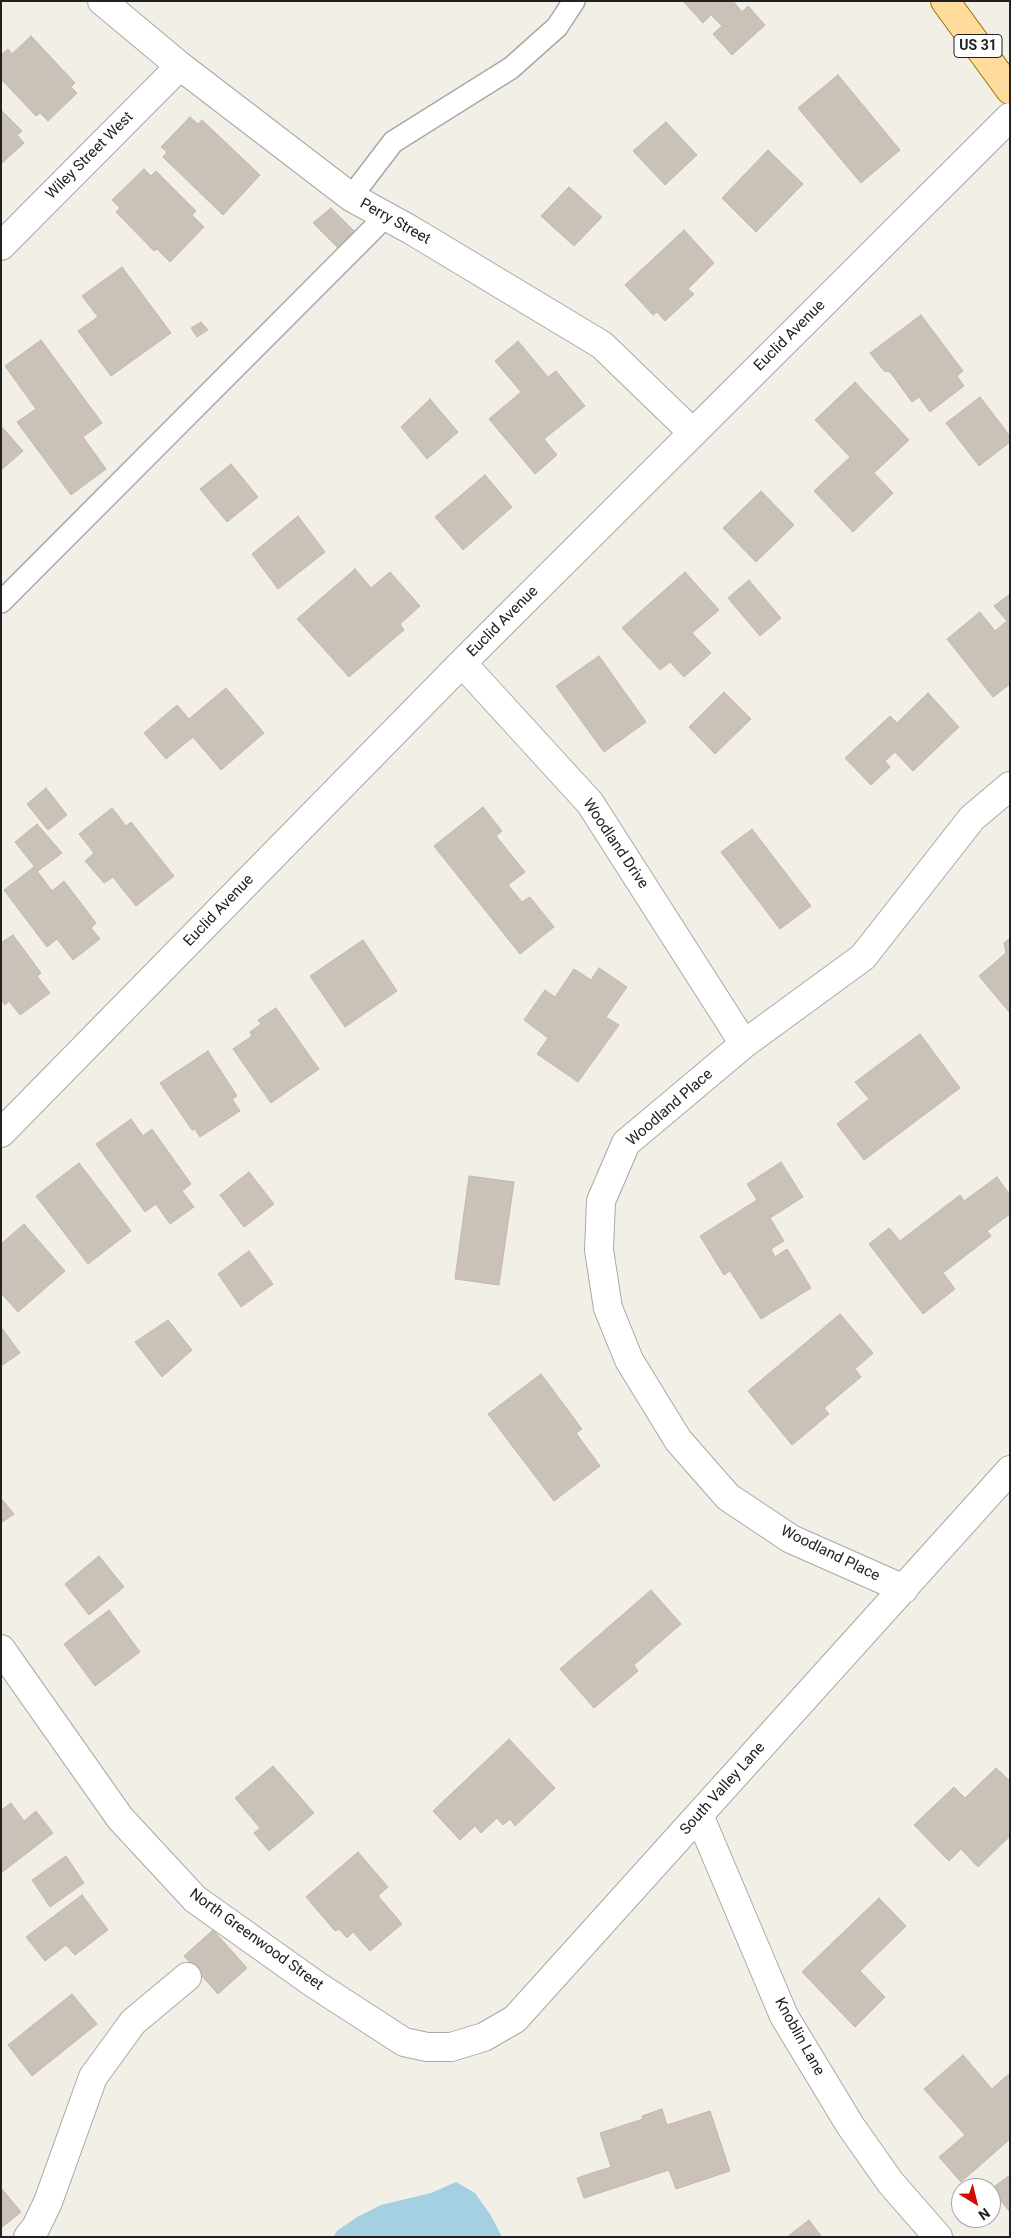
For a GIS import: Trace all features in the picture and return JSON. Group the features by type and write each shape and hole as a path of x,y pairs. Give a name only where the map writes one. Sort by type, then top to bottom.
{"main road":[{"name":"US 31","path":"945,1 1010,90"}],"street":[{"name":"Perry Street","path":"102,1 180,66 351,197 411,230 602,345 693,433"},
{"name":"Wiley Street West","path":"1,246 180,66"},
{"name":"Euclid Avenue","path":"1,1133 462,663 1010,117"},
{"name":"Woodland Drive","path":"462,663 590,803 744,1044"},
{"name":"Woodland Place","path":"904,1589 791,1539 728,1497 678,1440 629,1360 608,1308 599,1250 601,1201 626,1143 744,1044 863,957 972,818 1010,786"},
{"name":"South Valley Lane","path":"404,2042 428,2047 451,2047 484,2037 515,2019 1010,1470"},
{"name":"North Greenwood Street","path":"1,1649 120,1818 196,1899 316,1985 404,2042"},
{"name":"Knoblin Lane","path":"699,1815 784,2016 850,2125 890,2182 938,2237"},
{"path":"28,2237 36,2227 48,2202 93,2077 133,2022 187,1977"}],"lane":[{"path":"351,197 393,142 511,68 558,28 574,1"},
{"path":"1,602 385,217"}],"water":[{"path":"456,2182 475,2193 490,2214 502,2237 333,2237 337,2231 357,2217 381,2205 431,2193"}],"building":[{"path":"683,1 733,1 742,12 748,6 765,25 732,55 713,34 722,26 711,15 703,23"},
{"path":"31,36 75,83 71,87 77,93 48,121 40,113 36,116 1,79 1,55 8,49 12,54"},
{"path":"838,75 900,150 861,183 798,108"},
{"path":"1,110 22,131 17,135 24,143 1,164"},
{"path":"190,117 198,124 202,120 260,175 223,215 163,157 167,152 161,147"},
{"path":"666,122 697,155 665,185 633,151"},
{"path":"768,150 803,184 756,232 722,198"},
{"path":"144,169 151,176 156,171 196,211 192,215 204,227 170,262 157,249 154,251 116,212 120,208 112,200"},
{"path":"569,187 602,217 574,246 541,216"},
{"path":"331,208 355,232 338,248 313,223"},
{"path":"684,230 714,263 688,289 694,294 665,321 657,312 653,315 625,285"},
{"path":"122,267 171,333 111,376 78,331 98,317 82,296"},
{"path":"921,315 963,371 957,376 964,386 930,412 919,397 912,402 890,372 884,371 870,353"},
{"path":"201,322 208,330 197,337 191,328"},
{"path":"41,340 102,423 83,437 106,469 71,495 17,422 36,409 5,366"},
{"path":"518,341 548,377 556,371 585,406 544,439 557,455 535,474 489,419 521,392 495,361"},
{"path":"855,382 909,440 874,473 893,493 853,532 814,491 850,457 815,420"},
{"path":"980,397 1010,436 1010,442 979,466 946,423"},
{"path":"430,399 458,432 427,459 401,427"},
{"path":"1,426 23,451 1,470"},
{"path":"231,464 258,497 227,522 200,489"},
{"path":"485,475 512,507 463,550 435,517"},
{"path":"761,491 794,525 756,562 723,528"},
{"path":"298,516 325,552 278,589 252,554"},
{"path":"355,569 371,588 390,572 420,606 400,624 404,630 349,677 297,619"},
{"path":"685,572 719,610 692,633 711,653 684,677 670,662 660,670 622,628"},
{"path":"749,580 781,618 760,636 728,598"},
{"path":"1010,594 1010,684 993,697 947,639 980,612 995,631 1007,621 994,606"},
{"path":"599,656 646,722 604,752 556,686"},
{"path":"226,688 264,733 221,770 193,737 166,759 144,733 177,705 189,719"},
{"path":"724,692 751,719 715,754 689,727"},
{"path":"928,693 959,727 913,771 895,752 885,761 890,767 871,785 845,758 890,716 897,723"},
{"path":"46,788 67,815 48,830 27,804"},
{"path":"483,807 502,831 496,836 525,872 508,885 522,902 530,897 554,927 520,954 434,846"},
{"path":"112,808 126,826 131,822 174,876 136,906 113,877 104,883 85,861 94,853 79,834"},
{"path":"37,824 62,853 38,871 15,842"},
{"path":"752,829 811,906 780,929 721,852"},
{"path":"34,867 52,891 64,881 96,923 91,928 100,939 73,960 57,939 47,947 4,890"},
{"path":"13,935 41,973 37,976 50,993 20,1015 9,1001 5,1005 1,1000 1,943"},
{"path":"1010,938 1010,1013 979,976 1006,953 1004,943"},
{"path":"363,940 397,991 345,1027 310,976"},
{"path":"599,968 627,987 606,1017 619,1025 578,1082 537,1054 548,1038 524,1020 545,990 555,997 574,969 591,980"},
{"path":"276,1008 319,1069 271,1103 233,1049 252,1036 250,1032 261,1024 258,1020"},
{"path":"920,1034 960,1088 864,1160 837,1124 869,1099 855,1082"},
{"path":"208,1051 237,1096 232,1099 240,1111 200,1137 195,1129 192,1130 160,1083"},
{"path":"131,1119 143,1136 152,1129 191,1184 182,1191 194,1207 170,1224 156,1204 145,1212 96,1144"},
{"path":"781,1162 803,1197 770,1218 784,1241 771,1249 775,1257 787,1249 811,1288 761,1319 730,1271 724,1275 700,1236 757,1200 747,1184"},
{"path":"79,1163 131,1231 88,1264 36,1196"},
{"path":"249,1172 274,1204 244,1227 220,1195"},
{"path":"469,1176 514,1182 499,1285 455,1279"},
{"path":"997,1177 1010,1195 1010,1214 987,1231 991,1236 943,1273 955,1289 923,1314 869,1244 889,1228 900,1241 960,1195 964,1201"},
{"path":"24,1224 65,1271 18,1312 1,1293 1,1244"},
{"path":"249,1251 273,1284 241,1307 218,1274"},
{"path":"840,1314 873,1353 855,1369 861,1377 824,1408 829,1414 792,1445 748,1391"},
{"path":"168,1320 192,1350 162,1377 135,1342"},
{"path":"1,1327 20,1353 1,1366"},
{"path":"541,1374 582,1429 576,1433 600,1466 554,1501 488,1414"},
{"path":"1,1498 14,1514 1,1523"},
{"path":"99,1556 124,1587 89,1615 65,1584"},
{"path":"651,1590 681,1624 634,1665 638,1671 594,1708 560,1669"},
{"path":"109,1610 140,1652 95,1686 64,1644"},
{"path":"509,1739 555,1788 515,1826 510,1819 503,1825 497,1818 481,1833 475,1826 460,1840 433,1811"},
{"path":"273,1766 314,1813 269,1851 254,1833 260,1828 235,1798"},
{"path":"996,1768 1010,1781 1010,1836 978,1867 961,1849 949,1861 914,1825 954,1787 965,1798"},
{"path":"11,1803 24,1821 36,1811 53,1833 1,1873 1,1810"},
{"path":"358,1852 388,1887 378,1896 402,1924 370,1951 353,1932 347,1938 339,1929 335,1931 306,1897"},
{"path":"66,1856 84,1883 50,1907 32,1880"},
{"path":"82,1895 108,1930 75,1955 66,1945 45,1961 26,1937"},
{"path":"879,1898 906,1926 860,1971 885,1997 855,2027 802,1972"},
{"path":"213,1930 247,1968 218,1994 184,1956"},
{"path":"72,1994 97,2024 32,2076 8,2045"},
{"path":"963,2055 992,2089 1010,2073 1010,2139 966,2178 957,2178 939,2157 965,2135 924,2089"},
{"path":"662,2109 667,2125 710,2111 730,2171 676,2189 669,2170 584,2198 577,2178 611,2167 600,2133 643,2119 642,2116"},
{"path":"1010,2175 1010,2212 1001,2201 1001,2182"},
{"path":"1,2188 21,2212 1,2228"},
{"path":"809,2220 822,2237 787,2237"}]}
